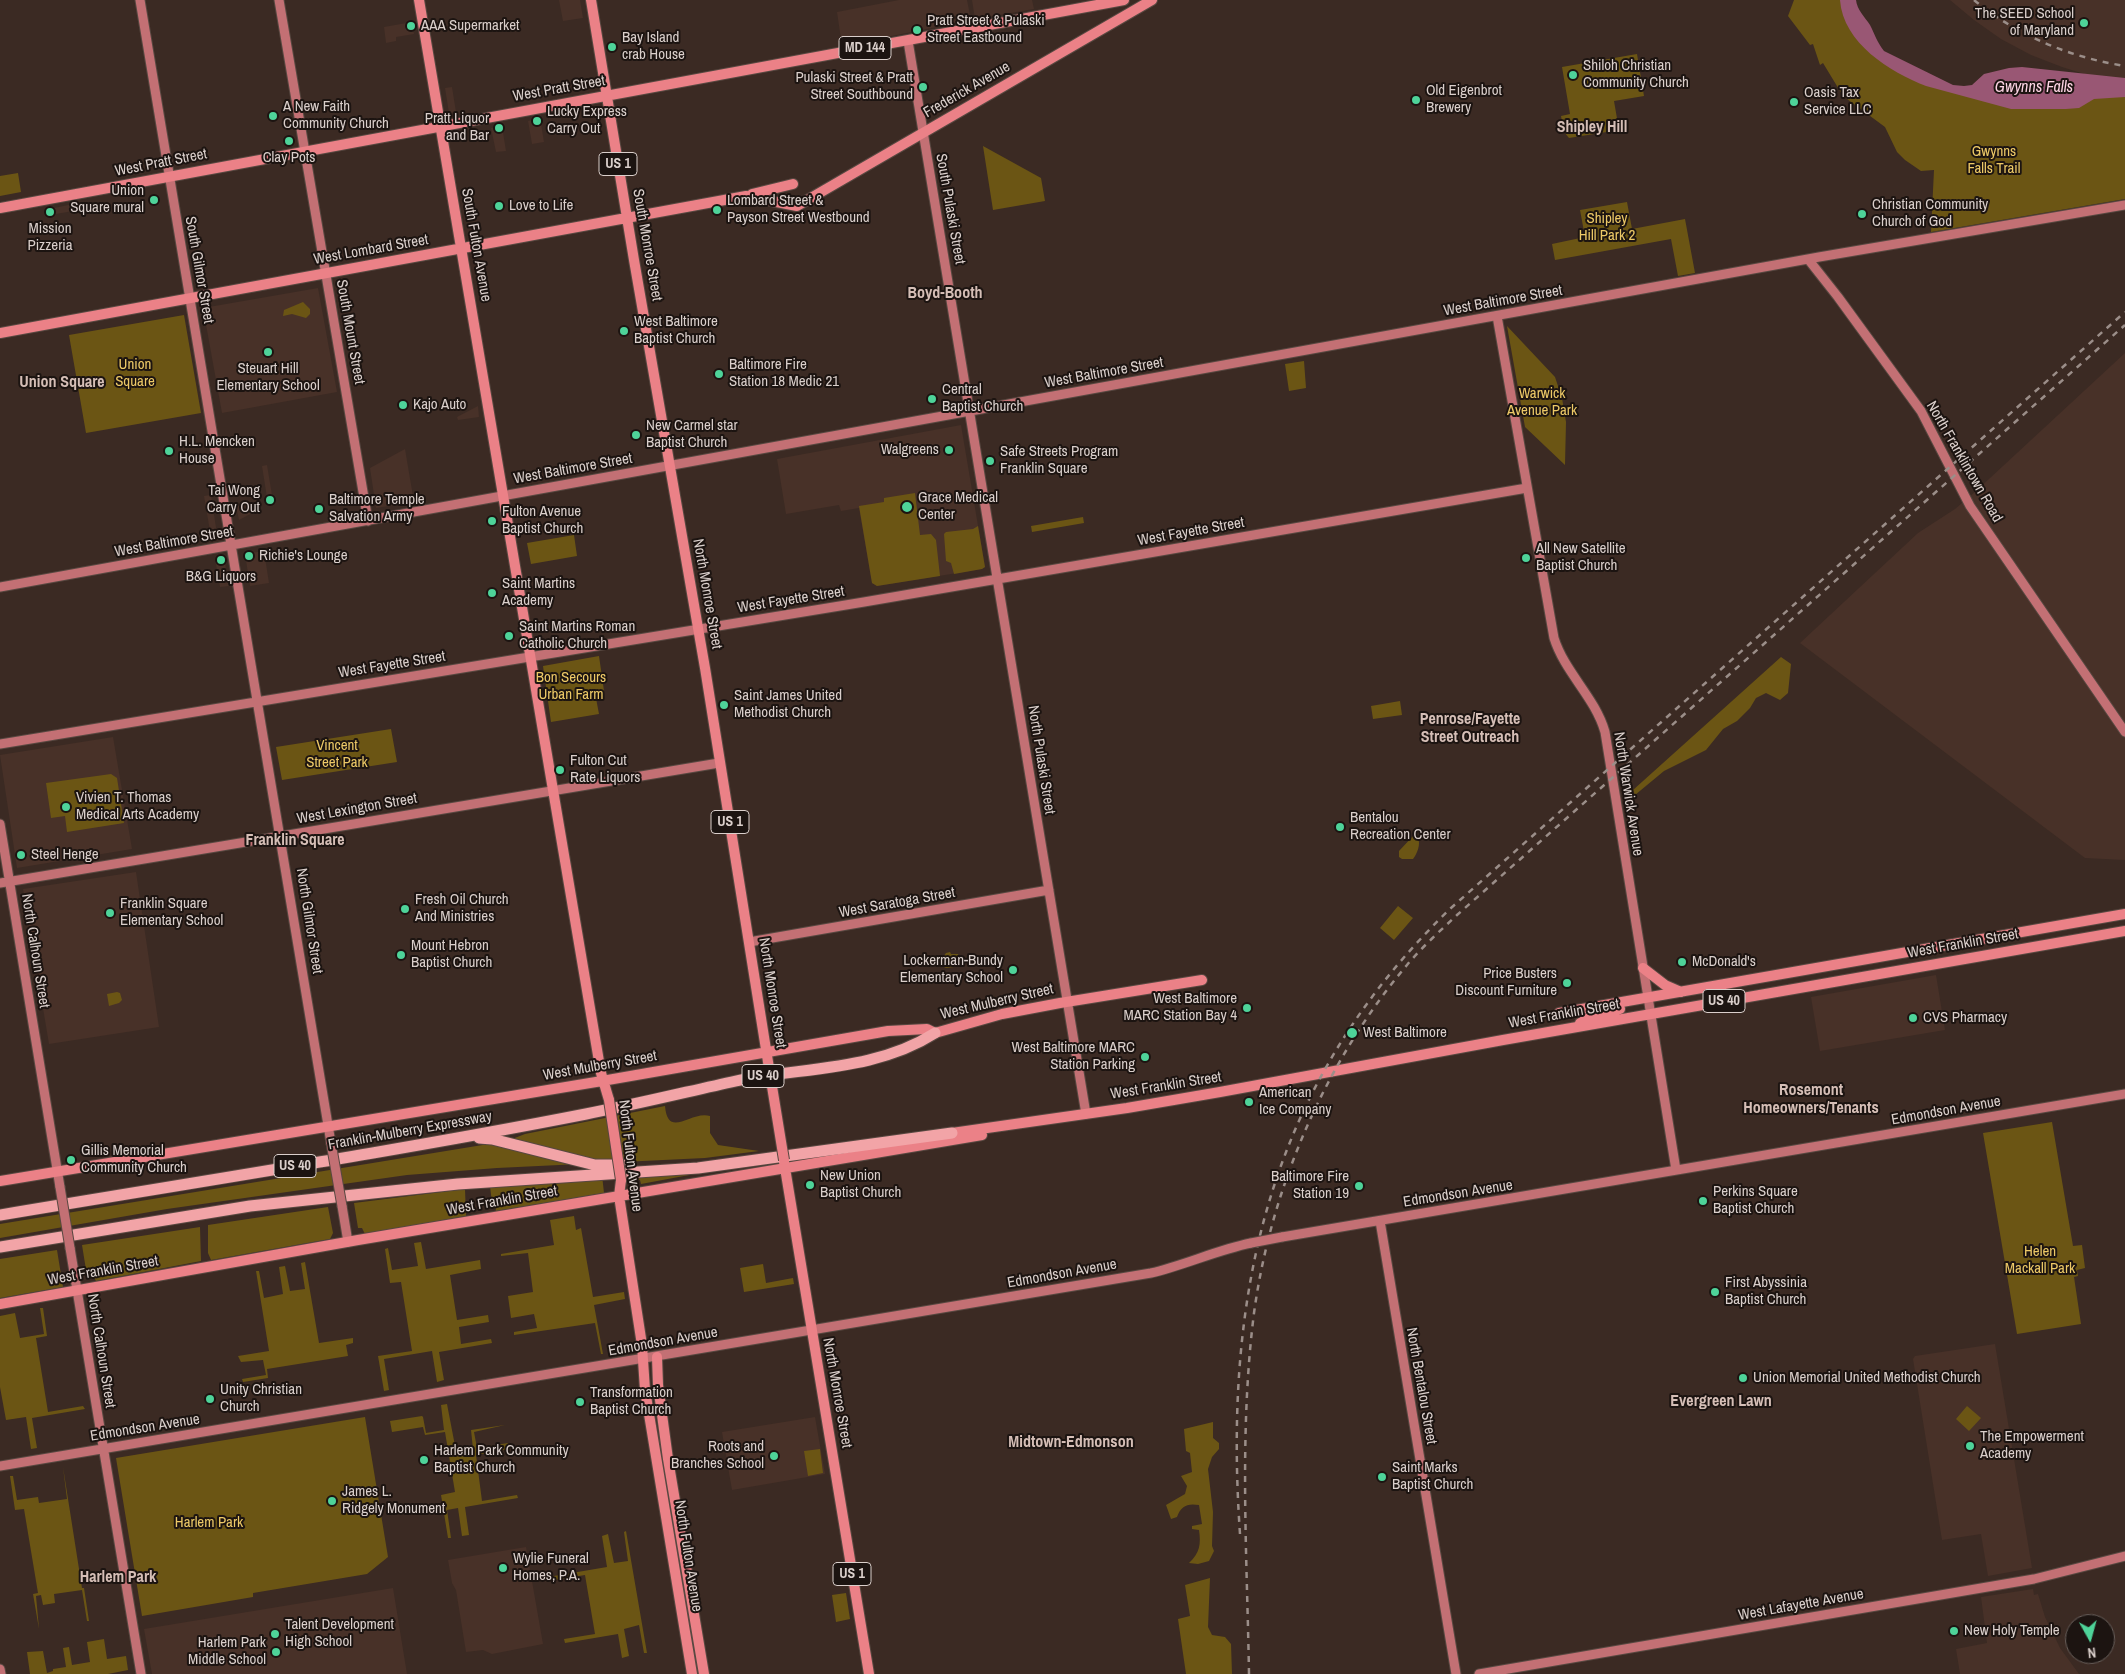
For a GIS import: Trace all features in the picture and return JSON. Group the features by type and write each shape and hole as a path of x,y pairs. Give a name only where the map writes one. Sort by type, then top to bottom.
{"highway":[{"name":"Franklin-Mulberry Expressway","path":"0,1215 465,1137 588,1114 752,1078 871,1060 903,1050 935,1033"},
{"path":"465,1137 492,1139 595,1165 636,1165 709,1160 938,1130 952,1133"},
{"name":"US 40","path":"0,1247 250,1206 418,1188 698,1168 952,1133"}],"main road":[{"name":"South Fulton Avenue","path":"419,0 503,495"},
{"name":"South Monroe Street","path":"591,0 670,466"},
{"name":"West Pratt Street","path":"0,208 1124,0"},
{"name":"Frederick Avenue","path":"797,206 1152,0"},
{"name":"West Lombard Street","path":"0,334 627,219 746,196 793,184"},
{"name":"West Lombard Street","path":"746,196 797,206"},
{"name":"North Monroe Street","path":"670,466 869,1674"},
{"name":"North Fulton Avenue","path":"503,495 602,1081 609,1100 620,1180 619,1196 642,1345 645,1390 692,1674"},
{"name":"West Franklin Street","path":"1559,1013 2125,914"},
{"name":"West Franklin Street","path":"952,1133 1086,1114 1312,1076 1572,1028 2125,931"},
{"path":"1643,968 1665,984 1682,992"},
{"name":"West Mulberry Street","path":"0,1181 602,1081 888,1031 927,1029 935,1033 1002,1014 1067,1001 1202,980"},
{"path":"1572,1028 1589,1018 1640,1004 1648,998"},
{"name":"West Franklin Street","path":"0,1304 619,1196 785,1163 992,1133 1008,1125"},
{"name":"North Fulton Avenue","path":"657,1357 658,1385 669,1464 704,1674"}],"street":[{"name":"South Gilmor Street","path":"140,0 232,545"},
{"name":"South Mount Street","path":"279,0 368,521"},
{"name":"South Pulaski Street","path":"908,41 970,412"},
{"name":"West Baltimore Street","path":"0,587 1808,259 2125,205"},
{"name":"North Franklintown Road","path":"1808,259 1921,411 1963,494 1976,515 2125,732"},
{"name":"North Warwick Avenue","path":"1497,316 1556,643 1568,669 1596,710 1605,732 1676,1170"},
{"name":"North Pulaski Street","path":"970,412 1086,1114"},
{"name":"West Fayette Street","path":"0,744 864,602 1527,488"},
{"name":"North Gilmor Street","path":"232,545 348,1242"},
{"name":"West Lexington Street","path":"5,882 719,763"},
{"name":"North Calhoun Street","path":"0,824 5,882 60,1187 141,1674"},
{"name":"West Saratoga Street","path":"749,942 1049,890"},
{"name":"Edmondson Avenue","path":"0,1466 1151,1273 1184,1265 1222,1250 1282,1237 2125,1094"},
{"name":"North Bentalou Street","path":"1380,1221 1456,1674"},
{"name":"West Lafayette Avenue","path":"1479,1674 2034,1580 2125,1556"},
{"path":"0,1669 1,1674"}],"shaded area":[{"path":"559,0 580,0 583,18 563,21"},
{"path":"899,0 967,0 971,20 842,46 837,12"},
{"path":"972,0 1032,0 1034,9 975,19"},
{"path":"1950,0 2125,0 2125,83 2094,77 2031,55 2001,39"},
{"path":"412,22 414,34 396,37 396,41 386,43 384,27"},
{"path":"452,87 456,112 449,113 445,88"},
{"path":"540,118 544,142 532,144 528,121"},
{"path":"502,126 506,151 496,152 491,128"},
{"path":"78,203 79,210 50,215 49,209"},
{"path":"318,288 337,392 222,413 203,308"},
{"path":"2125,353 2125,860 2085,858 1800,643 1918,533 1955,509 1976,491"},
{"path":"478,406 479,417 458,420 457,417"},
{"name":"Grace Medical Center","path":"961,425 985,567 982,569 877,586 872,583 859,508 841,511 839,505 786,514 777,459"},
{"path":"405,449 414,502 376,508 370,468"},
{"path":"267,465 273,501 268,504 262,466"},
{"path":"211,495 217,534 211,537 204,496"},
{"path":"252,503 254,512 239,520 236,506"},
{"path":"264,551 269,583 250,586 245,554"},
{"path":"224,557 229,586 220,587 215,559"},
{"name":"Vivien T. Thomas Medical Arts Academy","path":"113,737 132,849 17,868 0,755"},
{"path":"136,872 159,1027 49,1044 23,889"},
{"path":"1936,975 1945,1030 1820,1051 1811,997"},
{"name":"The Empowerment Academy","path":"1995,1344 2032,1568 1988,1576 1981,1534 1942,1540 1913,1359 1915,1356"},
{"name":"Roots and Branches School","path":"815,1417 825,1474 732,1490 722,1432"},
{"path":"526,1547 543,1644 492,1654 483,1650 466,1652 456,1590 452,1583 448,1560"},
{"name":"Harlem Park Middle School","path":"393,1588 407,1674 152,1674 144,1629"},
{"path":"2033,1589 2034,1595 2038,1594 2045,1617 2065,1655 2065,1664 2072,1664 2079,1674 1960,1674 1956,1649 1987,1643 1981,1597"}],"green space":[{"name":"Gwynns Falls Trail","path":"1794,0 1849,0 1883,57 1970,94 2125,88 2125,199 1931,232 1934,170 1921,171 1905,160 1897,152 1885,127 1843,96 1823,63 1820,65 1813,44 1810,45 1788,16"},
{"path":"1637,54 1644,96 1614,101 1619,130 1569,138 1564,132 1561,116 1570,114 1562,67"},
{"path":"983,146 1041,178 1045,201 993,210"},
{"path":"18,173 21,192 0,196 0,176"},
{"name":"Shipley Hill Park 2","path":"1627,202 1632,229 1685,219 1695,273 1678,276 1671,239 1555,260 1552,244 1585,237 1580,210"},
{"path":"303,302 310,309 310,314 306,318 292,314 283,316 284,310"},
{"name":"Union Square","path":"184,315 201,413 86,433 69,335"},
{"name":"Warwick Avenue Park","path":"1507,326 1555,377 1562,398 1566,422 1565,465 1525,427"},
{"path":"1304,361 1306,388 1289,391 1285,364"},
{"path":"915,493 920,535 931,534 936,540 940,576 877,586 872,583 859,506 884,502 884,498"},
{"path":"1083,517 1084,523 1032,532 1031,526"},
{"path":"978,526 985,567 954,574 951,563 946,561 944,534 946,532 973,529"},
{"path":"574,535 577,556 531,564 527,543"},
{"name":"Bon Secours Urban Farm","path":"599,656 604,691 595,693 599,714 551,722 543,666"},
{"path":"1781,657 1791,664 1788,693 1780,700 1766,693 1756,698 1750,708 1737,721 1723,729 1706,750 1664,771 1635,795 1633,790"},
{"path":"1400,701 1402,715 1373,719 1371,706"},
{"name":"Vincent Street Park","path":"391,729 397,762 282,780 276,747"},
{"path":"111,774 117,778 124,823 67,832 65,816 51,818 46,783"},
{"path":"1413,836 1419,840 1416,854 1413,859 1402,859 1399,857 1399,851"},
{"path":"1398,906 1413,918 1394,940 1380,928"},
{"path":"950,952 951,954 958,954 960,959 954,964 954,967 946,968 942,958 946,953"},
{"path":"120,993 122,1000 109,1006 107,994"},
{"path":"665,1106 667,1116 676,1123 703,1115 710,1116 710,1133 718,1145 759,1151 705,1158 497,1168 407,1175 167,1209 0,1238 0,1224 507,1141 525,1134"},
{"name":"Helen Mackall Park","path":"2052,1122 2073,1246 2082,1245 2085,1268 2077,1270 2078,1276 2074,1277 2081,1324 2017,1334 1983,1133"},
{"path":"770,1160 641,1184 640,1180 634,1179 633,1173"},
{"path":"602,1175 604,1193 496,1211 495,1203 492,1203 490,1186"},
{"path":"465,1189 466,1216 365,1234 362,1228 358,1228 354,1203"},
{"path":"328,1207 333,1233 330,1239 211,1260 208,1253 208,1225"},
{"path":"574,1216 576,1230 581,1228 593,1297 624,1292 625,1299 594,1305 603,1354 601,1354 595,1323 514,1335 514,1332 537,1328 534,1314 511,1318 508,1296 533,1292 528,1253 501,1256 501,1254 554,1245 550,1220"},
{"path":"200,1227 201,1261 96,1281 93,1275 87,1276 82,1245"},
{"path":"421,1242 426,1269 480,1260 481,1269 450,1275 457,1320 488,1315 489,1322 459,1327 461,1344 491,1339 492,1343 439,1352 444,1380 437,1382 432,1351 384,1359 389,1390 384,1391 378,1356 412,1351 401,1282 390,1283 385,1249 388,1248 392,1270 418,1266 414,1243"},
{"path":"57,1250 63,1287 0,1298 0,1259"},
{"path":"305,1262 319,1343 353,1338 353,1343 346,1345 348,1356 267,1369 268,1378 243,1382 242,1379 266,1375 263,1360 241,1362 238,1356 269,1351 256,1271 259,1271 264,1298 283,1294 279,1267 285,1266 290,1291 305,1289 301,1263"},
{"path":"763,1264 766,1283 793,1278 794,1284 744,1292 740,1268"},
{"path":"40,1308 43,1308 47,1336 36,1338 48,1412 83,1406 85,1409 32,1418 37,1448 31,1449 26,1417 6,1420 0,1387 0,1316 15,1313 20,1338 44,1334"},
{"path":"447,1404 456,1451 473,1449 471,1430 505,1425 474,1432 477,1448 508,1443 509,1449 476,1455 482,1501 517,1495 518,1498 465,1507 469,1535 462,1536 458,1508 447,1510 451,1538 448,1538 441,1495 455,1492 445,1432 425,1435 423,1427 392,1432 390,1421 422,1416 426,1433 444,1430 441,1405"},
{"path":"1967,1406 1981,1418 1969,1431 1956,1419"},
{"name":"Harlem Park","path":"365,1417 388,1557 367,1574 253,1593 253,1597 142,1616 116,1458"},
{"path":"1213,1422 1213,1438 1219,1443 1219,1449 1212,1457 1208,1469 1213,1512 1212,1546 1214,1551 1209,1561 1198,1564 1189,1563 1198,1552 1200,1544 1199,1530 1192,1529 1192,1526 1202,1524 1199,1505 1191,1504 1185,1506 1180,1510 1177,1517 1171,1519 1166,1505 1185,1494 1187,1486 1181,1476 1192,1472 1190,1453 1186,1451 1184,1429"},
{"path":"820,1449 823,1473 808,1476 804,1451"},
{"path":"63,1467 89,1621 87,1621 82,1590 54,1594 55,1603 43,1605 41,1595 36,1596 39,1629 33,1594 38,1593 24,1509 15,1510 10,1476 13,1476 17,1500 38,1497 39,1503 67,1499"},
{"path":"626,1531 647,1653 644,1653 639,1625 624,1629 629,1656 622,1658 618,1634 565,1643 564,1639 595,1634 585,1575 554,1580 554,1576 607,1567 602,1536 608,1534 614,1563 628,1561 624,1532"},
{"path":"1210,1578 1208,1627 1212,1635 1225,1637 1231,1644 1232,1674 1186,1674 1178,1619 1190,1616 1185,1585"},
{"path":"846,1593 850,1619 836,1622 832,1595"},
{"path":"104,1639 107,1659 126,1656 128,1670 108,1674 30,1674 27,1652 43,1651 47,1673 53,1671 53,1669 66,1667 63,1648 69,1647 72,1665 90,1662 87,1642"}],"water":[{"name":"Gwynns Falls","path":"1840,0 1856,0 1884,51 1953,85 1972,85 1984,74 2022,67 2125,78 2125,97 2094,99 2079,108 2011,109 1926,86 1884,64 1859,42 1850,30 1843,15"}],"railway":[{"path":"1974,0 2008,24 2045,43 2084,57 2125,66"},
{"path":"1240,1534 1237,1444 1240,1358 1252,1275 1271,1195 1300,1118 1339,1045 1389,975 1451,908 2125,312"},
{"path":"1249,1674 1245,1448 1249,1358 1254,1313 1262,1266 1288,1174 1306,1128 1327,1085 1351,1043 1407,965 1457,915 2125,325"}],"place":[{"name":"The SEED School of Maryland","path":"2084,23"},
{"name":"AAA Supermarket","path":"411,26"},
{"name":"Pratt Street & Pulaski Street Eastbound","path":"917,30"},
{"name":"Bay Island crab House","path":"612,47"},
{"name":"Shiloh Christian Community Church","path":"1573,75"},
{"name":"Pulaski Street & Pratt Street Southbound","path":"923,87"},
{"name":"Old Eigenbrot Brewery","path":"1416,100"},
{"name":"Oasis Tax Service LLC","path":"1794,102"},
{"name":"A New Faith Community Church","path":"273,116"},
{"name":"Lucky Express Carry Out","path":"537,121"},
{"name":"Pratt Liquor and Bar","path":"499,128"},
{"name":"Clay Pots","path":"289,141"},
{"name":"Union Square mural","path":"154,200"},
{"name":"Love to Life","path":"499,206"},
{"name":"Lombard Street & Payson Street Westbound","path":"717,210"},
{"name":"Mission Pizzeria","path":"50,212"},
{"name":"Christian Community Church of God","path":"1862,214"},
{"name":"West Baltimore Baptist Church","path":"624,331"},
{"name":"Steuart Hill Elementary School","path":"268,352"},
{"name":"Baltimore Fire Station 18 Medic 21","path":"719,374"},
{"name":"Central Baptist Church","path":"932,399"},
{"name":"Kajo Auto","path":"403,405"},
{"name":"New Carmel star Baptist Church","path":"636,435"},
{"name":"Walgreens","path":"949,450"},
{"name":"H.L. Mencken House","path":"169,451"},
{"name":"Safe Streets Program Franklin Square","path":"990,461"},
{"name":"Tai Wong Carry Out","path":"270,500"},
{"name":"Grace Medical Center","path":"907,507"},
{"name":"Baltimore Temple Salvation Army","path":"319,509"},
{"name":"Fulton Avenue Baptist Church","path":"492,521"},
{"name":"Richie's Lounge","path":"249,556"},
{"name":"All New Satellite Baptist Church","path":"1526,558"},
{"name":"B&G Liquors","path":"221,560"},
{"name":"Saint Martins Academy","path":"492,593"},
{"name":"Saint Martins Roman Catholic Church","path":"509,636"},
{"name":"Saint James United Methodist Church","path":"724,705"},
{"name":"Fulton Cut Rate Liquors","path":"560,770"},
{"name":"Vivien T. Thomas Medical Arts Academy","path":"66,807"},
{"name":"Bentalou Recreation Center","path":"1340,827"},
{"name":"Steel Henge","path":"21,855"},
{"name":"Fresh Oil Church And Ministries","path":"405,909"},
{"name":"Franklin Square Elementary School","path":"110,913"},
{"name":"Mount Hebron Baptist Church","path":"401,955"},
{"name":"McDonald's","path":"1682,962"},
{"name":"Lockerman-Bundy Elementary School","path":"1013,970"},
{"name":"Price Busters Discount Furniture","path":"1567,983"},
{"name":"West Baltimore MARC Station Bay 4","path":"1247,1008"},
{"name":"CVS Pharmacy","path":"1913,1018"},
{"name":"West Baltimore","path":"1352,1033"},
{"name":"West Baltimore MARC Station Parking","path":"1145,1057"},
{"name":"American Ice Company","path":"1249,1102"},
{"name":"Gillis Memorial Community Church","path":"71,1160"},
{"name":"New Union Baptist Church","path":"810,1185"},
{"name":"Baltimore Fire Station 19","path":"1359,1186"},
{"name":"Perkins Square Baptist Church","path":"1703,1201"},
{"name":"First Abyssinia Baptist Church","path":"1715,1292"},
{"name":"Union Memorial United Methodist Church","path":"1743,1378"},
{"name":"Unity Christian Church","path":"210,1399"},
{"name":"Transformation Baptist Church","path":"580,1402"},
{"name":"The Empowerment Academy","path":"1970,1446"},
{"name":"Roots and Branches School","path":"774,1456"},
{"name":"Harlem Park Community Baptist Church","path":"424,1460"},
{"name":"Saint Marks Baptist Church","path":"1382,1477"},
{"name":"James L. Ridgely Monument","path":"332,1501"},
{"name":"Wylie Funeral Homes, P.A.","path":"503,1568"},
{"name":"New Holy Temple","path":"1954,1631"},
{"name":"Talent Development High School","path":"275,1634"},
{"name":"Harlem Park Middle School","path":"276,1652"}],"district":[{"name":"Shipley Hill","path":"1592,128"},
{"name":"Boyd-Booth","path":"945,294"},
{"name":"Union Square","path":"62,383"},
{"name":"Penrose/Fayette Street Outreach","path":"1470,729"},
{"name":"Franklin Square","path":"295,841"},
{"name":"Rosemont Homeowners/Tenants","path":"1811,1100"},
{"name":"Evergreen Lawn","path":"1721,1402"},
{"name":"Midtown-Edmonson","path":"1071,1443"},
{"name":"Harlem Park","path":"118,1578"}]}
